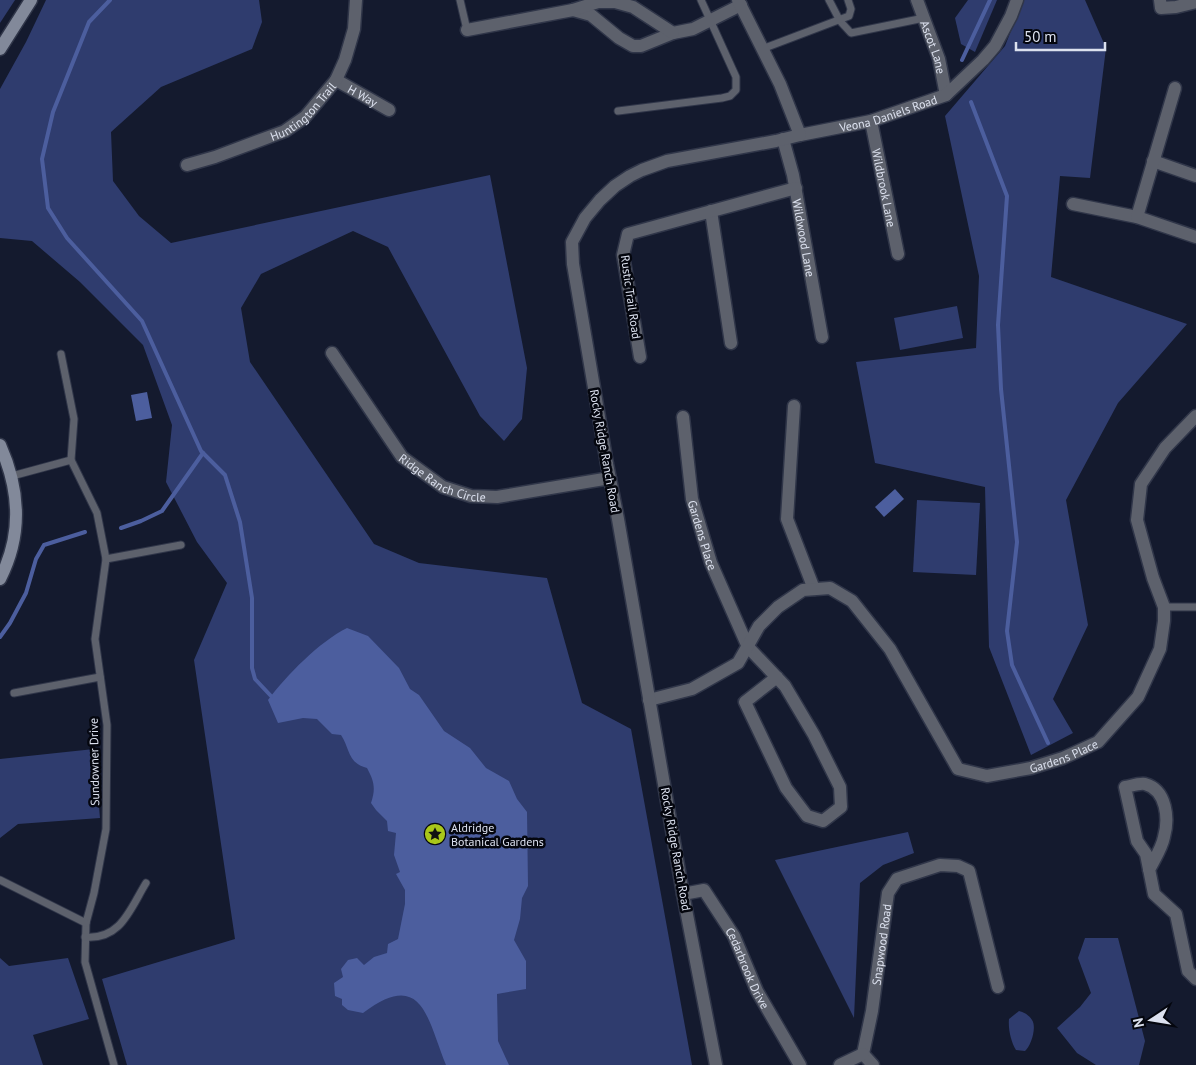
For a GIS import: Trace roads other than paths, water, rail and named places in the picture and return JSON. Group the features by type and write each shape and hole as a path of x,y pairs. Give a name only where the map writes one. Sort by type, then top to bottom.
{"street":[{"path":"0,49 31,0"},
{"name":"Huntington Trail","path":"187,164 216,157 285,131 305,118 336,80 345,60 354,29 356,0"},
{"name":"Ascot Lane","path":"917,0 939,59 946,95"},
{"name":"Veona Daniels Road","path":"800,135 871,121 946,95 996,46 1017,0"},
{"path":"1160,0 1161,8 1176,7 1196,2"},
{"path":"467,30 573,10 598,2 615,2 633,7 673,33"},
{"path":"573,10 591,15 619,38 633,46 641,46 673,33 693,29 740,2 780,84 800,135"},
{"name":"H Way","path":"336,80 389,110"},
{"path":"1137,217 1175,88"},
{"name":"Wildbrook Lane","path":"871,121 898,254"},
{"name":"Rocky Ridge Ranch Road","path":"716,1065 683,894 610,478 573,264 572,242 585,218 600,200 615,186 642,170 667,161 800,135"},
{"name":"Wildwood Lane","path":"783,139 796,188 822,337"},
{"path":"1154,161 1196,176"},
{"name":"Rustic Trail Road","path":"640,357 623,254 628,234 796,188"},
{"path":"1073,204 1137,217 1196,237"},
{"path":"711,211 731,343"},
{"name":"Ridge Ranch Circle","path":"332,353 402,457 443,487 471,496 497,497 610,478"},
{"path":"794,406 787,519 814,589"},
{"name":"Gardens Place","path":"649,700 692,688 738,664 760,626 778,607 802,590 830,588 852,601 890,649 958,769 987,776 1031,768 1063,758 1098,742 1138,697 1160,649 1164,607 1153,578 1137,520 1141,484 1165,448 1196,416"},
{"name":"Gardens Place","path":"683,417 692,499 711,563 748,647 786,686 814,735 840,787 841,807 824,821 807,816 786,788 746,702 777,677"},
{"path":"0,445 12,476 16,520 15,539 6,568 0,579"},
{"path":"1149,870 1164,839 1166,820 1164,803 1155,788 1143,784 1125,787 1137,841 1146,854 1149,870 1154,894 1176,914 1188,971 1196,979"},
{"name":"Snapwood Road","path":"863,1054 872,1011 888,893 897,879 940,865 958,866 969,870 998,986"},
{"name":"Cedarbrook Drive","path":"683,894 704,890 734,936 756,991 800,1065"},
{"path":"840,1065 863,1054 873,1065"}],"lane":[{"path":"460,0 467,30"},
{"path":"618,110 722,98 730,96 736,90 736,77 701,0"},
{"path":"829,0 840,21 851,33 924,18"},
{"path":"762,49 849,16 852,10 848,0"},
{"path":"12,476 71,460 74,419 61,354"},
{"name":"Sundowner Drive","path":"71,460 97,513 106,559 95,639 107,725 106,829 94,893 86,923 85,962 114,1065"},
{"path":"106,559 180,545"},
{"path":"1164,607 1196,606"},
{"path":"14,693 100,677"},
{"path":"0,880 86,923"},
{"path":"85,936 96,938 118,929 146,883"}],"waterway":[{"path":"110,0 89,22 53,112 42,159 48,208 67,238 142,321 201,451 225,475 240,522 252,598 252,668 255,679 271,696"},
{"path":"962,60 990,0"},
{"path":"971,102 1007,196 998,325 1001,389 1017,542 1007,631 1012,665 1048,743"},
{"path":"121,528 162,511 203,453"},
{"path":"0,637 26,593 36,559 44,545 85,532"}],"place":[{"name":"Aldridge Botanical Gardens","path":"435,834"}]}
